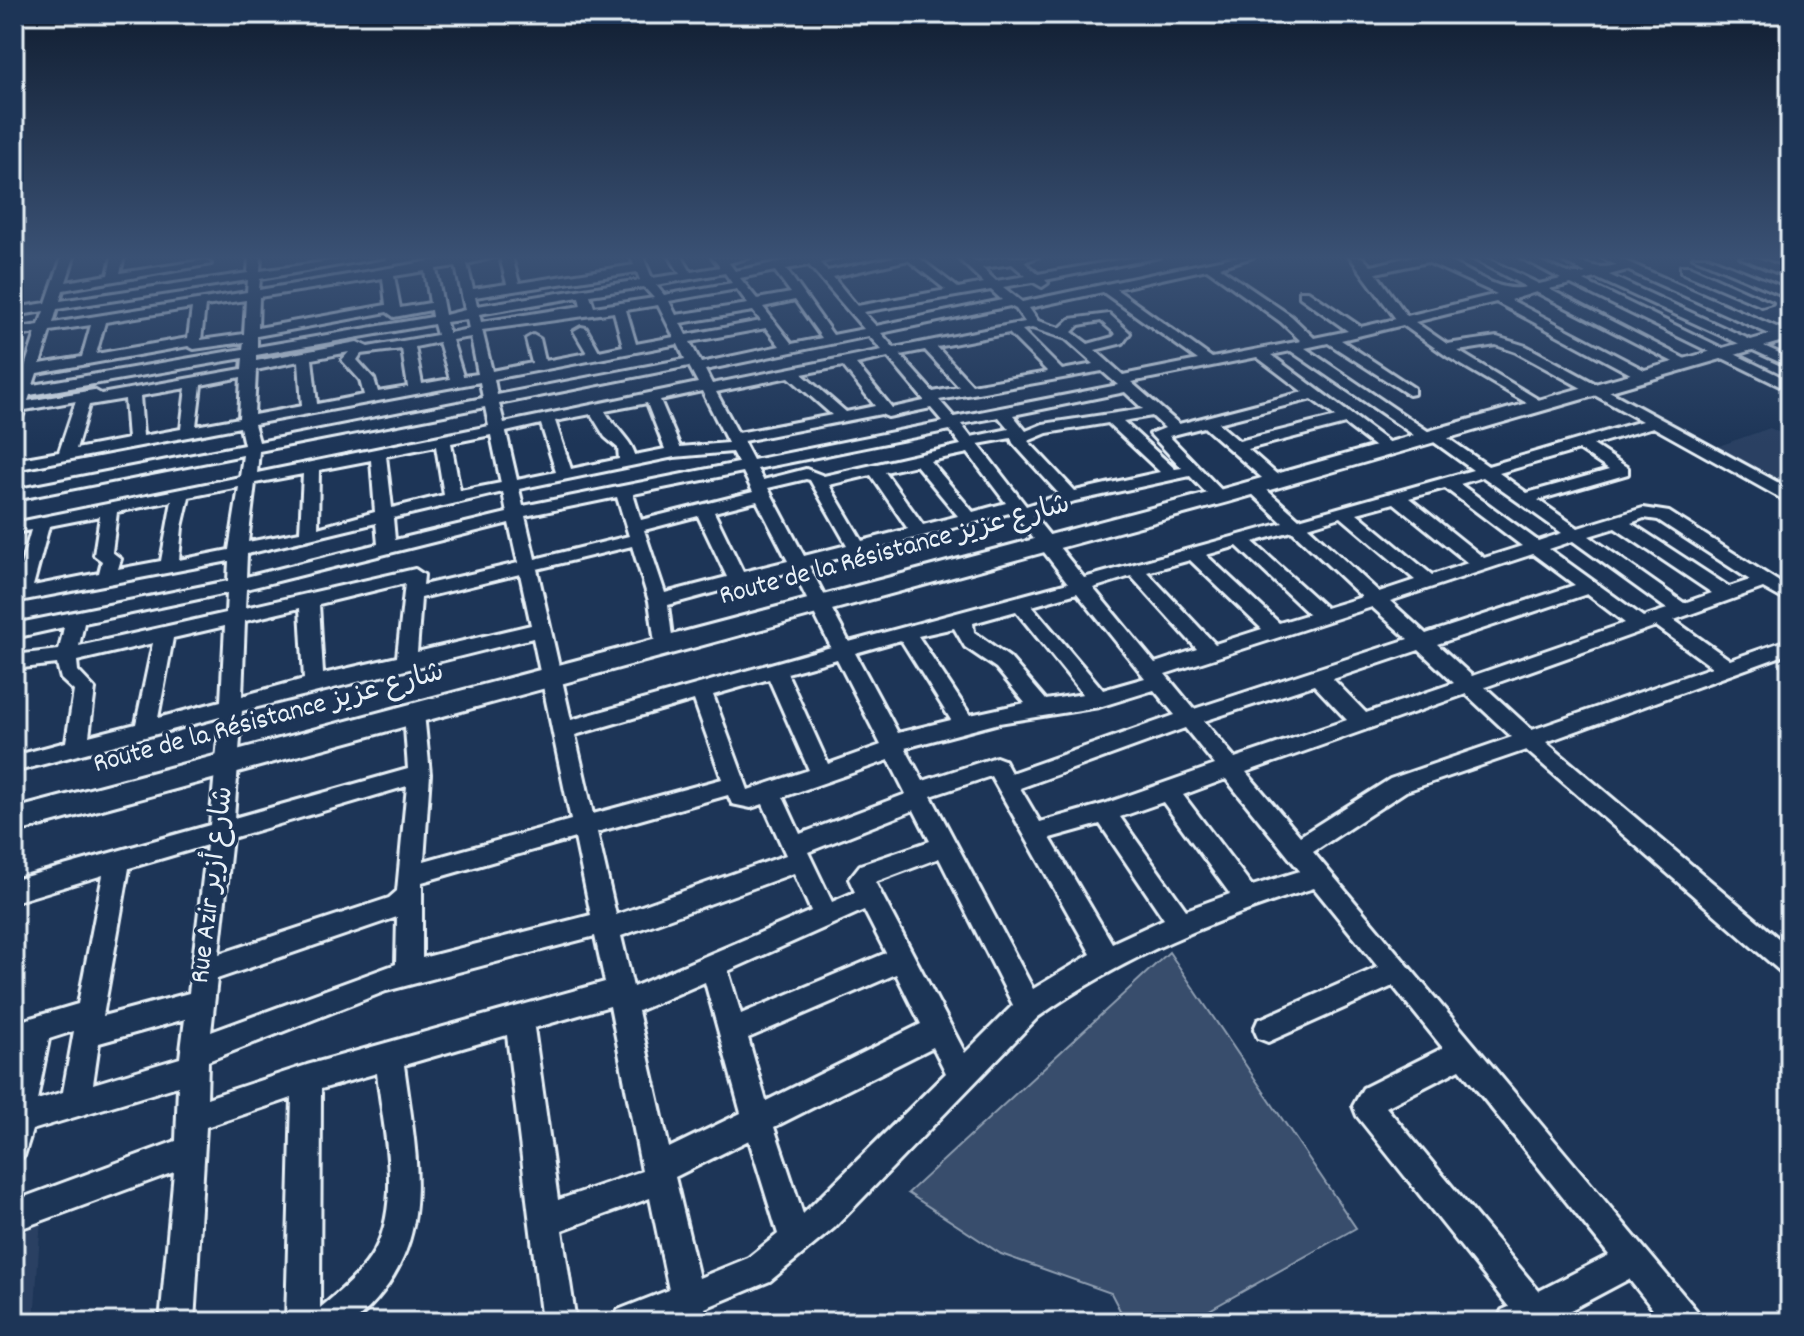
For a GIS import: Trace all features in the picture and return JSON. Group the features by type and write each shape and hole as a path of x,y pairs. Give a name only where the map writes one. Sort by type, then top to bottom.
{"main road":[{"name":"Route de la Résistance شارع عزيز","path":"14,821 553,673 1220,497 1788,336"}],"street":[{"path":"17,407 48,319"},
{"path":"14,333 97,319"},
{"path":"88,360 99,319"},
{"path":"143,319 144,331 149,338 148,349"},
{"path":"193,341 196,319"},
{"name":"Rue Azir شارع أزير","path":"177,1322 191,1151 194,1060 229,761 238,552 252,447 246,421 251,319"},
{"path":"83,402 194,382 249,352 284,319"},
{"path":"373,330 375,319"},
{"path":"193,341 198,346 305,356 357,343 373,330 411,319"},
{"path":"440,319 458,382"},
{"path":"17,407 147,369 249,352 357,343 408,344 446,337 468,319"},
{"path":"473,319 539,630 553,673 587,828 658,1175 689,1309"},
{"path":"623,319 631,349"},
{"path":"675,319 672,320 733,443 1029,1008"},
{"path":"767,319 789,349"},
{"path":"815,319 830,340"},
{"path":"862,319 970,444 1045,542 1684,1322"},
{"path":"14,495 489,401 789,349 937,319"},
{"path":"1029,319 1033,324"},
{"path":"1063,333 1075,322 1091,319"},
{"path":"1087,348 1123,337 1120,328 1109,319"},
{"path":"1150,319 1209,362"},
{"path":"1286,319 1311,343"},
{"path":"1341,319 1359,332"},
{"path":"1403,319 1542,406"},
{"path":"14,631 236,585 554,505 1064,400 1209,362 1295,347 1417,319"},
{"path":"1542,319 1645,376"},
{"path":"1598,319 1688,364"},
{"path":"1653,319 1790,387"},
{"path":"1695,319 1790,363"},
{"path":"1751,319 1788,336"},
{"path":"14,465 770,323"},
{"path":"14,528 652,397 793,373 1033,324 1063,333 1087,348 1174,428"},
{"path":"1568,335 1608,324"},
{"path":"1632,336 1669,327"},
{"path":"1012,328 1051,376 1064,400"},
{"path":"581,331 595,356"},
{"path":"533,339 540,367"},
{"path":"1330,339 1409,391"},
{"path":"14,378 88,360 193,341"},
{"path":"1448,348 1488,341 1507,343 1790,496"},
{"path":"357,343 349,360 367,379 372,398"},
{"path":"408,344 416,390"},
{"path":"66,455 83,402 147,369 165,357 172,345"},
{"path":"928,345 969,390"},
{"path":"1295,347 1487,473 1682,610"},
{"path":"1260,353 1389,450"},
{"path":"305,356 310,410"},
{"path":"847,362 883,409 891,413 969,390 1108,366"},
{"path":"793,373 806,388 827,398 842,417"},
{"path":"188,432 194,382"},
{"path":"1220,497 1193,470 1192,465 1159,436 1174,428 1206,420 1317,397 1361,392"},
{"path":"17,407 100,393"},
{"path":"132,393 136,441"},
{"path":"652,397 674,452"},
{"path":"596,409 610,434 625,446 628,462"},
{"path":"18,595 168,565 174,569 335,530 418,505 674,452 733,443 883,409"},
{"path":"820,482 970,444 1156,411"},
{"path":"1003,412 1018,436 1071,497"},
{"path":"547,419 558,477 554,505"},
{"path":"1112,419 1170,473"},
{"path":"1236,447 1347,419"},
{"path":"1206,420 1236,447 1296,525 1529,740 1790,964"},
{"path":"565,730 843,649 906,632 963,622 1134,569 1487,473 1655,422"},
{"path":"443,440 453,499"},
{"path":"1525,499 1620,474 1619,467 1581,444"},
{"path":"378,453 381,517 387,547"},
{"path":"920,459 969,518"},
{"path":"309,535 311,467"},
{"path":"875,470 919,532"},
{"path":"658,601 969,518 1193,470"},
{"path":"14,662 67,656 309,600 527,564 637,533 806,474 816,476 857,547"},
{"path":"1448,483 1589,587 1729,669"},
{"path":"624,492 658,601 663,645"},
{"path":"168,565 182,493"},
{"path":"1397,497 1483,566"},
{"path":"406,662 418,505"},
{"path":"107,576 112,559 103,555 109,508"},
{"path":"704,510 737,579"},
{"path":"1345,512 1430,583"},
{"path":"701,690 732,785 740,798 822,775 893,746 965,724 1099,699 1211,652 1643,513 1663,516 1790,597"},
{"path":"18,595 42,522"},
{"path":"1618,522 1727,594"},
{"path":"335,530 339,559"},
{"path":"1240,540 1323,616"},
{"path":"1193,553 1276,631"},
{"path":"1134,569 1211,652"},
{"path":"124,608 129,573"},
{"path":"1034,833 1105,813 1765,581"},
{"path":"1005,784 1190,718 1589,587"},
{"path":"309,600 314,684"},
{"path":"1019,603 1099,699"},
{"path":"76,618 67,656 68,674 85,689 76,748"},
{"path":"963,622 965,634 972,642 1003,663 1042,709"},
{"path":"14,764 314,684 539,630"},
{"path":"906,632 965,724"},
{"path":"145,730 164,634"},
{"path":"1298,849 1398,785 1790,646"},
{"path":"775,669 822,775"},
{"path":"1318,676 1361,721"},
{"path":"409,975 411,885 419,774 414,713"},
{"path":"201,1002 26,1032 16,1129 76,1103 194,1060 386,979 607,925 798,854 918,795 991,766 999,770 1108,959"},
{"path":"14,891 419,774"},
{"path":"204,971 397,906 411,885 732,785"},
{"path":"1167,790 1246,897"},
{"path":"769,792 826,916"},
{"path":"1105,813 1181,924"},
{"path":"945,846 869,872 861,879 936,1031 962,1076"},
{"path":"76,1103 118,862"},
{"path":"630,1322 689,1309 759,1270 796,1240 1029,1008 1065,981 1181,924 1246,897 1318,876"},
{"path":"192,1117 389,1055 519,1020 623,997 714,967 869,897"},
{"path":"733,1031 901,959"},
{"path":"714,967 757,1120 796,1240"},
{"path":"1268,1029 1396,972"},
{"path":"519,1020 559,1322"},
{"path":"544,1221 658,1175 757,1120 936,1031"},
{"path":"1463,1053 1373,1098 1367,1106 1524,1316 1633,1260"},
{"path":"329,1322 354,1304 378,1275 403,1222 406,1194 389,1055"},
{"path":"303,1322 307,1079"},
{"path":"14,1216 191,1151"}],"shaded area":[{"path":"1770,428 1790,438 1790,485 1716,447"},
{"path":"1169,952 1356,1228 1188,1322 1126,1322 1111,1293 1001,1254 908,1193"},
{"path":"41,1218 34,1322 14,1322 14,1226"}]}
